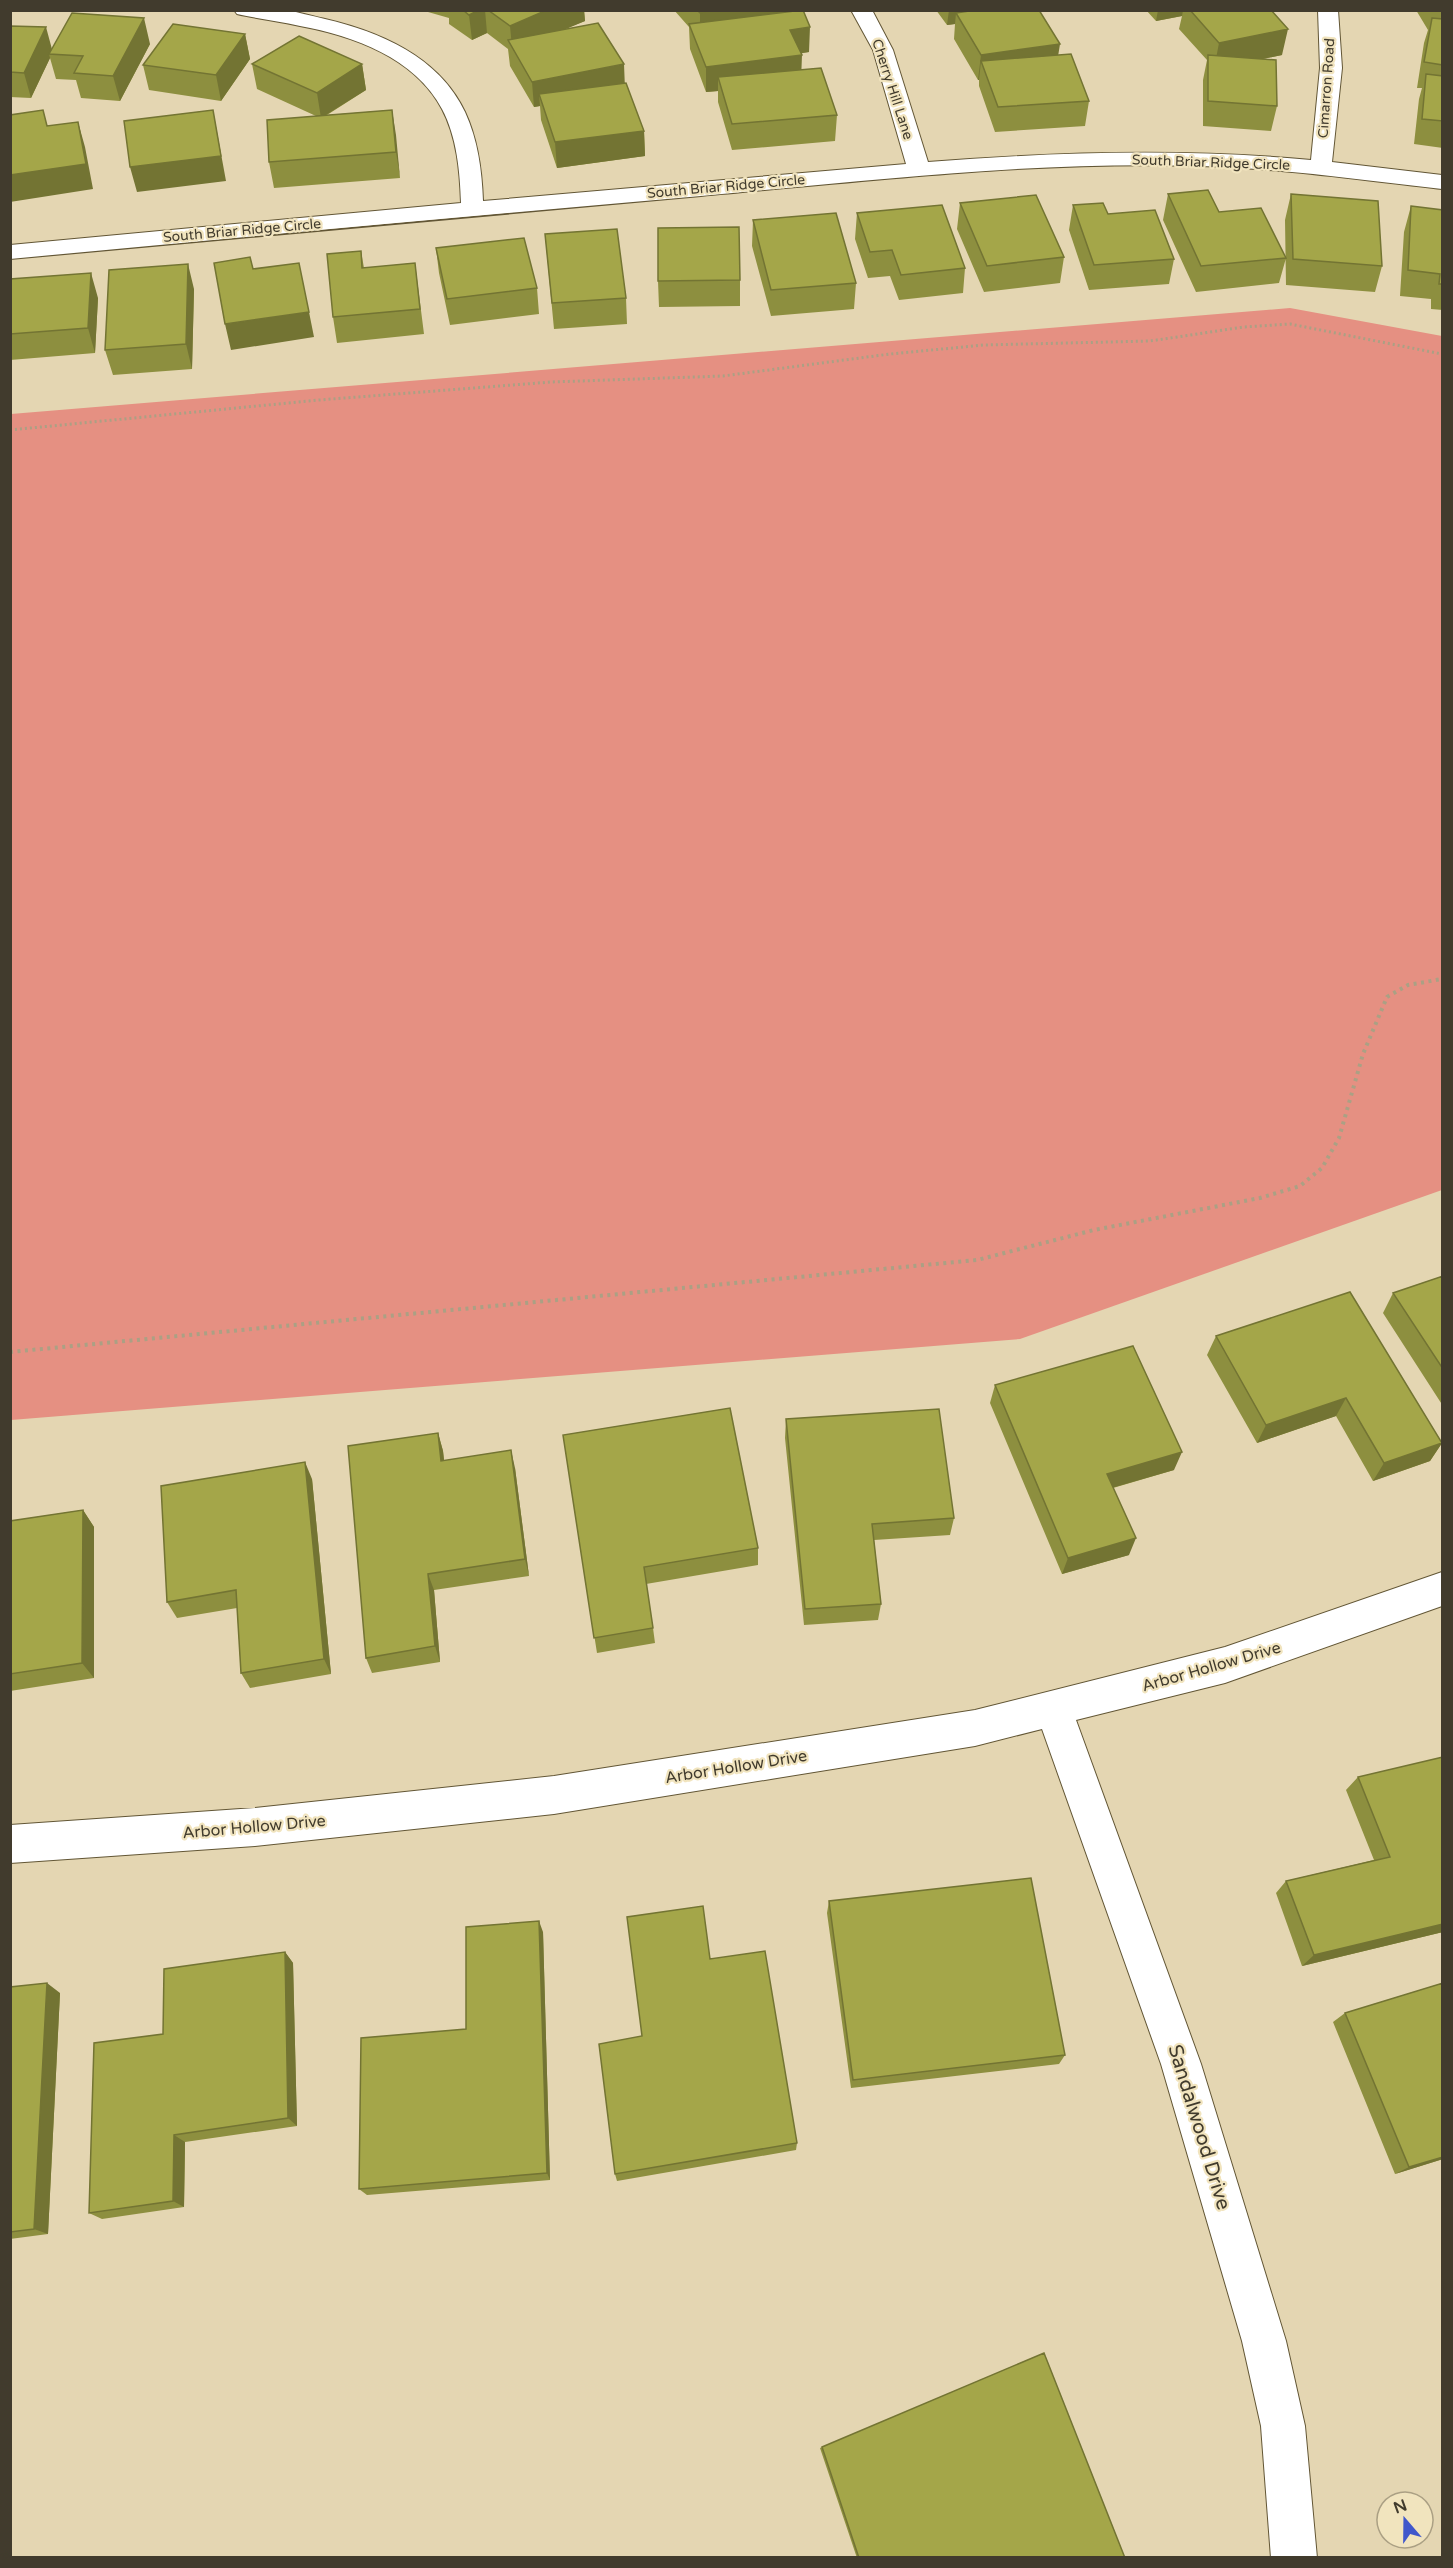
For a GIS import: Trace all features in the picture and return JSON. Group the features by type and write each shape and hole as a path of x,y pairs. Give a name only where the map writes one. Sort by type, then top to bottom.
{"street":[{"path":"244,10 311,23 388,46 430,77 453,107 466,143 472,208"},
{"name":"Cherry Hill Lane","path":"861,10 883,50 919,170"},
{"name":"Cimarron Road","path":"1320,166 1330,68 1328,10"},
{"name":"South Briar Ridge Circle","path":"10,252 472,208 919,170 1131,159 1221,160 1320,166 1443,182"},
{"name":"Arbor Hollow Drive","path":"10,1844 255,1827 554,1795 975,1728 1054,1710 1225,1665 1443,1589"},
{"name":"Sandalwood Drive","path":"1054,1710 1181,2064 1264,2341 1283,2426 1294,2558"}],"path":[{"path":"10,430 319,400 551,382 723,376 890,354 984,345 1150,341 1244,327 1290,324 1443,354"},
{"path":"10,1352 977,1260 1094,1230 1260,1198 1300,1186 1322,1168 1339,1138 1363,1054 1387,997 1408,984 1443,979"}],"shaded area":[{"path":"1290,308 1442,336 1442,1190 1020,1339 11,1420 11,414"}],"building":[{"path":"463,10 479,10 469,15"},
{"path":"488,10 547,10 510,26"},
{"path":"803,10 810,27 790,30 802,55 706,67 689,24"},
{"path":"976,10 1039,10 1060,44 981,55 956,13"},
{"path":"1190,10 1271,10 1288,29 1219,43"},
{"path":"72,13 144,18 113,76 74,73 83,56 49,54"},
{"path":"1432,18 1443,19 1443,65 1424,62"},
{"path":"598,23 624,64 532,82 508,40"},
{"path":"173,24 245,34 216,75 143,65"},
{"path":"10,26 46,27 24,73 10,72"},
{"path":"299,36 362,64 317,93 252,64"},
{"path":"1071,54 1089,101 998,107 981,61"},
{"path":"1208,55 1276,60 1277,106 1208,101"},
{"path":"821,68 837,115 732,124 718,77"},
{"path":"1426,74 1443,76 1443,121 1422,119"},
{"path":"626,83 644,131 555,142 539,94"},
{"path":"43,110 47,126 78,122 86,164 10,175 10,115"},
{"path":"213,110 221,156 130,167 124,121"},
{"path":"392,110 396,152 269,162 267,120"},
{"path":"1208,190 1219,212 1261,208 1286,258 1201,266 1168,194"},
{"path":"1291,194 1378,201 1382,266 1293,259"},
{"path":"1036,195 1064,257 987,266 960,203"},
{"path":"1103,203 1108,214 1155,210 1174,259 1094,265 1073,205"},
{"path":"942,205 965,268 901,275 892,250 870,252 857,213"},
{"path":"1411,206 1443,210 1443,284 1439,284 1440,274 1408,270"},
{"path":"836,213 856,283 771,290 753,220"},
{"path":"739,227 740,280 658,281 658,228"},
{"path":"617,229 626,298 552,303 545,234"},
{"path":"524,238 537,288 447,299 436,248"},
{"path":"361,251 362,268 415,263 420,309 333,317 327,254"},
{"path":"250,257 253,269 299,263 309,312 225,324 214,263"},
{"path":"188,264 186,344 105,350 109,270"},
{"path":"91,273 88,328 10,334 10,279"},
{"path":"1443,1276 1443,1369 1393,1293"},
{"path":"1350,1292 1442,1443 1384,1463 1346,1398 1266,1425 1216,1336"},
{"path":"1133,1346 1182,1452 1107,1474 1136,1538 1068,1558 995,1385"},
{"path":"730,1408 758,1548 644,1567 653,1628 594,1638 563,1435"},
{"path":"939,1409 954,1518 872,1524 881,1604 805,1609 786,1419"},
{"path":"438,1433 441,1461 511,1450 525,1559 428,1574 435,1646 366,1658 348,1446"},
{"path":"305,1462 324,1659 241,1673 236,1590 167,1602 161,1486"},
{"path":"83,1510 82,1663 10,1674 10,1521"},
{"path":"1443,1757 1443,1924 1314,1955 1286,1881 1390,1857 1358,1777"},
{"path":"1031,1878 1065,2055 853,2080 829,1901"},
{"path":"703,1906 710,1959 765,1951 797,2143 615,2174 599,2044 642,2036 627,1917"},
{"path":"539,1921 547,2173 359,2189 361,2038 466,2029 466,1927"},
{"path":"285,1952 288,2118 174,2135 173,2201 89,2213 94,2043 163,2034 164,1969"},
{"path":"47,1983 34,2229 10,2232 10,1987"},
{"path":"1443,1983 1443,2157 1409,2167 1345,2013"},
{"path":"1044,2353 1125,2558 859,2558 822,2447"}]}
